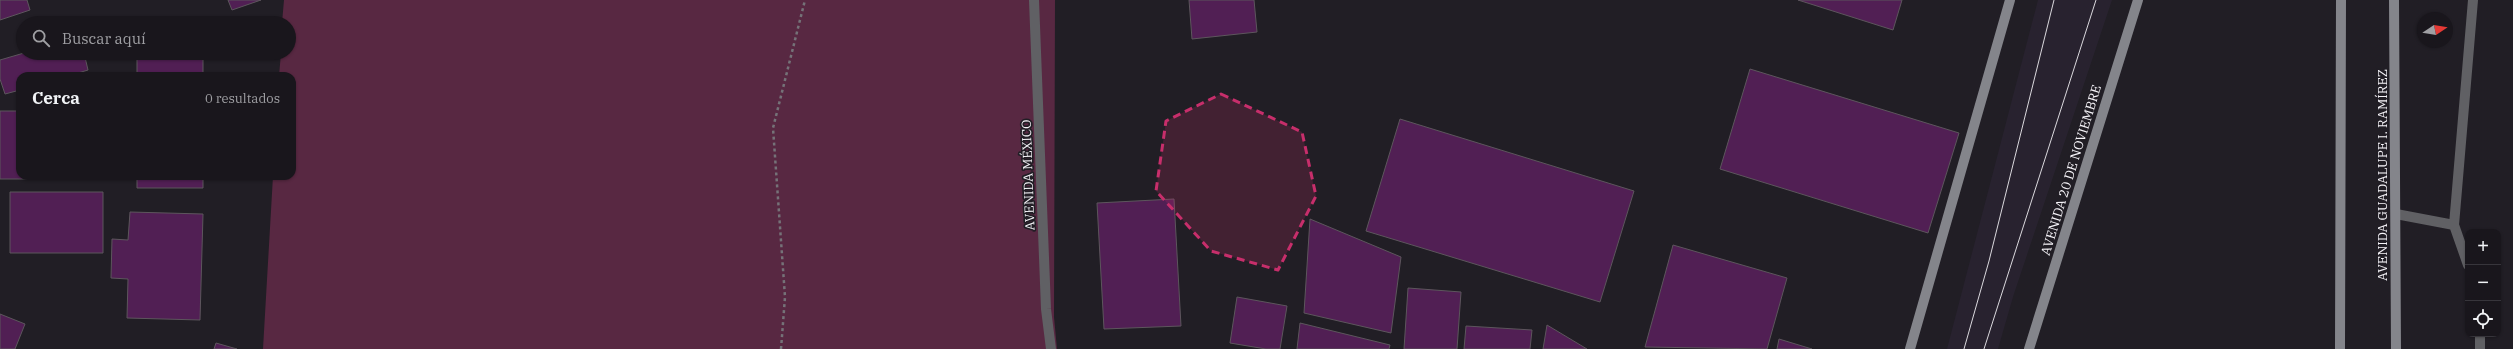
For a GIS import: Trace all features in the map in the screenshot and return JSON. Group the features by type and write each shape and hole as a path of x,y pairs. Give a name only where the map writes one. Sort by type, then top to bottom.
{"main road":[{"path":"1910,349 2010,0"},
{"name":"AVENIDA 20 DE NOVIEMBRE","path":"2029,349 2138,0"},
{"path":"2340,349 2341,0"},
{"name":"AVENIDA GUADALUPE I. RAMÍREZ","path":"2394,0 2396,349"}],"street":[{"name":"AVENIDA MÉXICO","path":"1034,0 1046,309 1051,349"},
{"path":"2468,265 2454,224 2473,0"},
{"path":"2396,214 2454,224"},
{"path":"2480,337 2480,349"}],"path":[{"path":"781,349 785,297 773,128 805,0"}],"highlighted area":[{"path":"1221,94 1302,132 1316,196 1278,270 1211,251 1156,191 1166,121"}],"shaded area":[{"path":"284,0 1055,0 1054,317 1057,349 263,349 273,180 296,180 296,72 279,72 280,60 296,60 296,16 283,16"},
{"path":"2038,0 2112,0 2013,297 1998,349 1947,349"}],"building":[{"path":"0,0 27,0 30,10 0,20"},
{"path":"228,0 261,0 232,10"},
{"path":"1189,0 1254,0 1257,32 1192,39"},
{"path":"1798,0 1902,0 1893,30"},
{"path":"16,55 16,60 86,60 88,70 81,72 16,72 16,91 5,94 0,79 0,60"},
{"path":"137,60 203,60 203,72 137,72"},
{"path":"1750,69 1959,133 1928,233 1720,169"},
{"path":"0,111 16,111 16,179 0,179"},
{"path":"1400,119 1634,191 1600,302 1366,231"},
{"path":"137,180 203,180 203,188 137,188"},
{"path":"10,192 103,192 103,253 10,253"},
{"path":"1174,199 1181,326 1104,329 1097,203"},
{"path":"130,212 203,214 200,320 127,318 128,279 111,278 112,239 128,240"},
{"path":"1310,219 1401,257 1391,333 1304,313"},
{"path":"1673,245 1787,278 1767,349 1645,347"},
{"path":"1408,288 1461,292 1457,349 1404,349"},
{"path":"1237,297 1287,306 1280,349 1266,349 1230,343"},
{"path":"0,314 25,324 15,349 0,349"},
{"path":"1300,323 1390,345 1389,349 1297,349"},
{"path":"1547,325 1587,349 1543,349"},
{"path":"1466,326 1532,330 1530,349 1464,349"},
{"path":"1779,339 1812,349 1777,349"},
{"path":"216,343 237,349 214,349"}],"tram line":[{"path":"1964,349 1989,261 2054,0"},
{"path":"1984,349 2096,0"}]}
